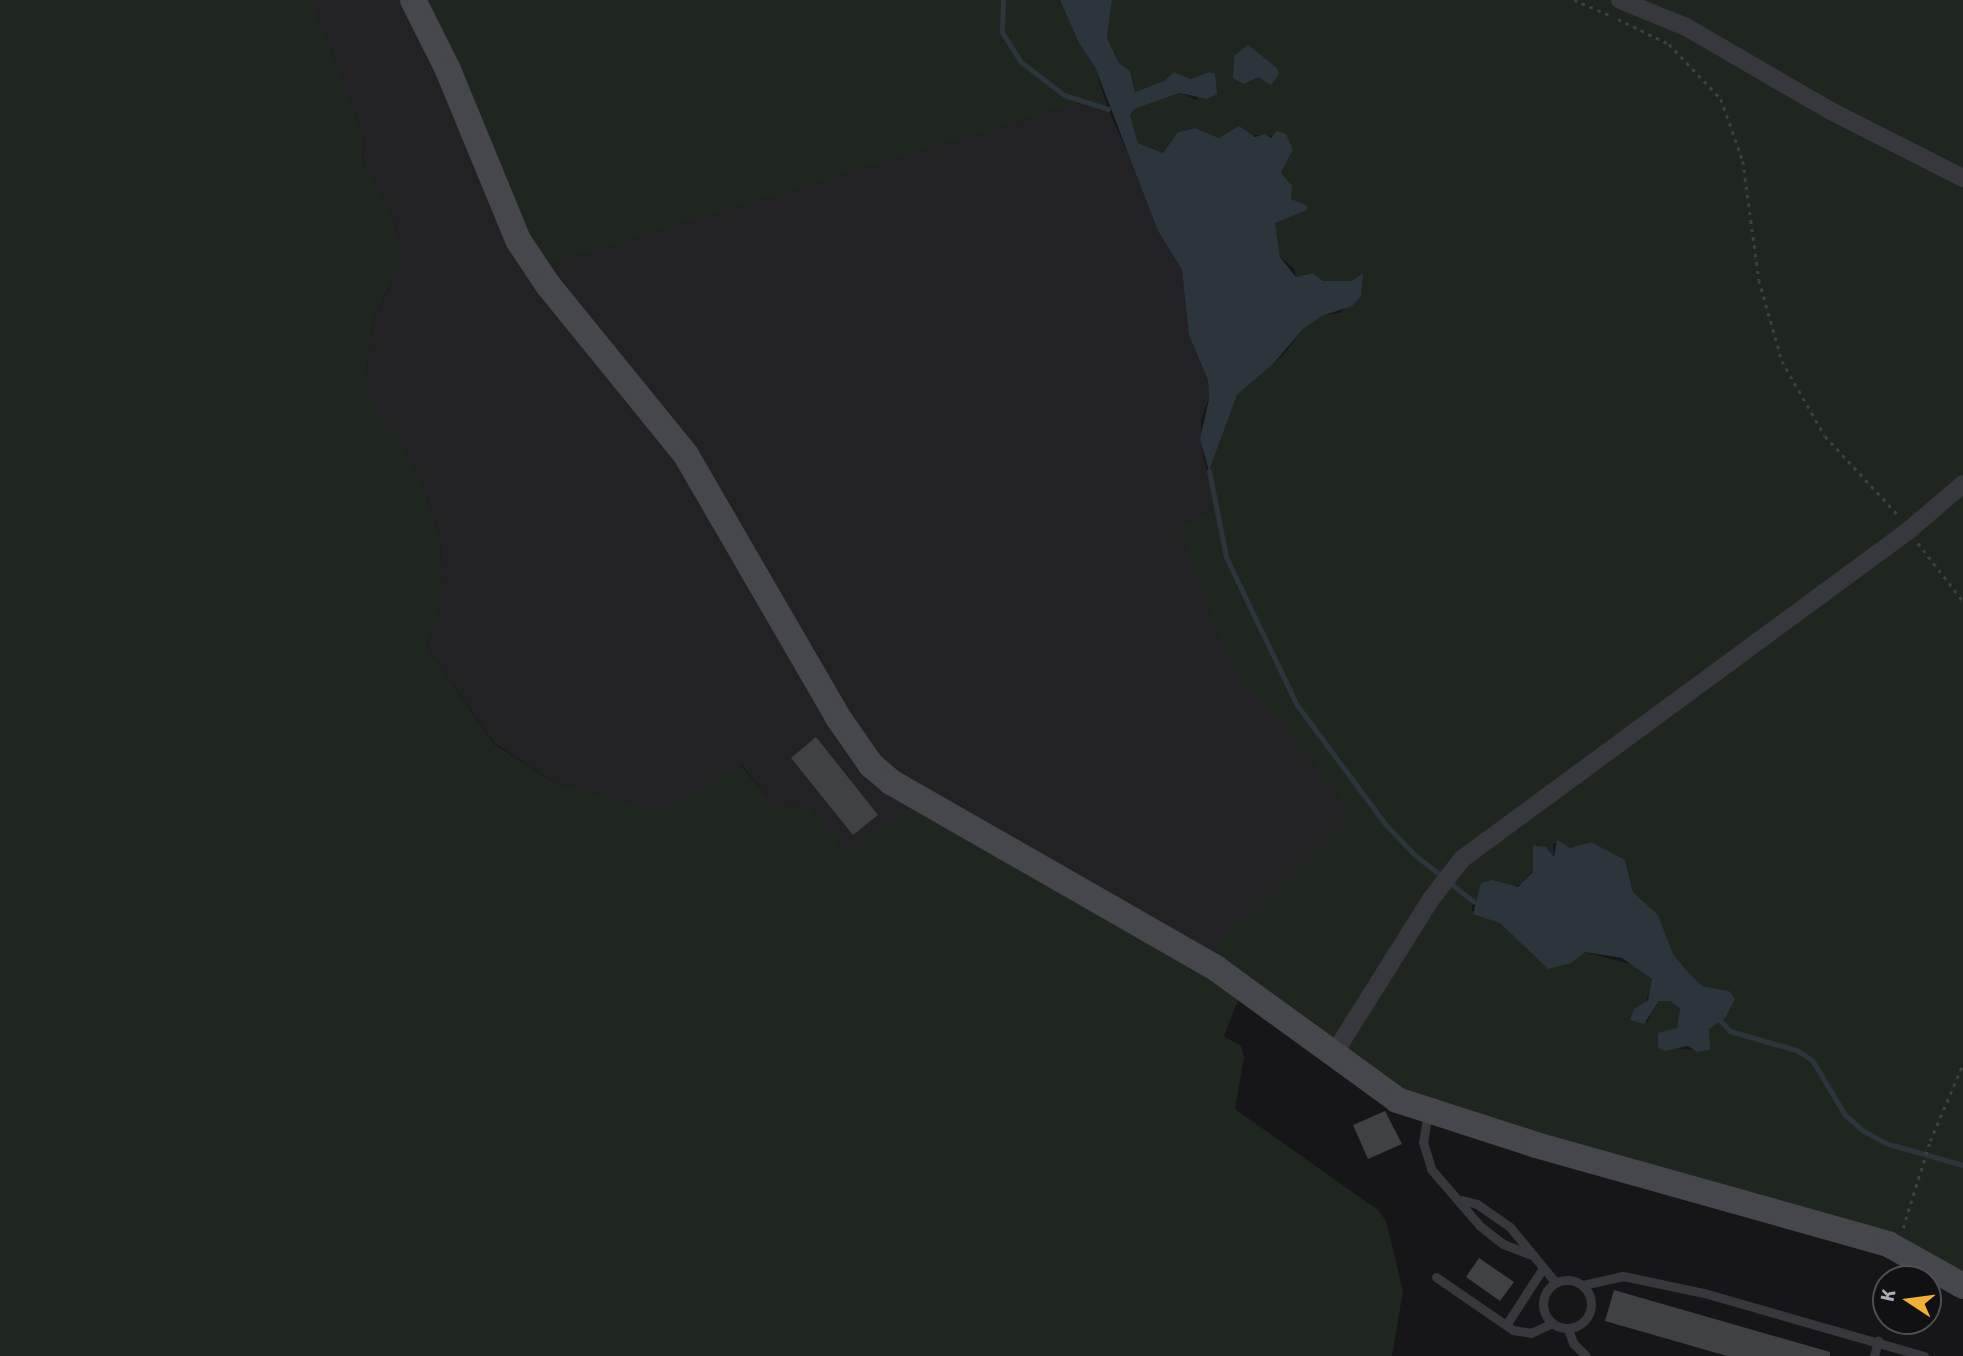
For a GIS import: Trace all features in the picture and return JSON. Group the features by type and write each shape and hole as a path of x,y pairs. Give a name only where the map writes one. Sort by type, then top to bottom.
{"street":[{"path":"413,0 454,82 519,240 548,285 686,455 836,716 871,765 891,782 1149,927 1335,1052 1397,1100 1427,1111 1820,1222 1897,1249 1963,1286"},
{"path":"1620,0 1686,26 1829,110 1963,178"},
{"path":"1335,1052 1431,899 1462,859 1908,531 1963,484"}],"lane":[{"path":"1427,1111 1423,1142 1426,1161 1462,1200 1480,1226 1503,1244 1534,1256"},
{"path":"1462,1200 1477,1204 1510,1227 1556,1283"},
{"path":"1506,1325 1543,1268"},
{"path":"1552,1323 1543,1302 1556,1283 1567,1280 1583,1285 1623,1276 1878,1341 1924,1356"},
{"path":"1436,1277 1506,1325 1531,1333 1552,1323 1568,1329 1579,1326 1590,1312 1591,1301 1583,1285"},
{"path":"1568,1329 1573,1343 1586,1356"},
{"path":"1874,1356 1878,1341"}],"path":[{"path":"1574,0 1669,44 1721,99 1742,161 1759,280 1782,360 1825,436 1898,514 1908,531 1963,601"},
{"path":"1897,1249 1930,1141 1963,1064"}],"shaded area":[{"path":"0,0 312,0 364,138 362,162 391,211 398,242 398,268 372,323 366,372 369,395 417,471 440,539 442,598 426,647 494,744 555,783 645,807 674,807 740,764 775,806 809,807 847,853 922,799 1202,960 1352,816 1304,750 1243,682 1222,642 1178,526 1216,508 1209,471 1237,395 1283,355 1302,330 1322,316 1342,312 1362,273 1351,281 1323,281 1313,273 1296,277 1294,269 1280,257 1275,223 1307,205 1291,199 1281,173 1293,150 1288,142 1274,136 1249,135 1243,129 1219,138 1195,128 1178,132 1163,153 1138,143 1130,115 1134,109 1181,93 1196,100 1209,72 1191,79 1174,72 1164,81 1135,92 1130,71 1119,63 1107,38 1112,0 1963,0 1963,1286 1942,1272 1942,1265 1931,1265 1445,1118 1243,988 1224,1036 1241,1046 1244,1057 1235,1109 1378,1210 1386,1221 1403,1291 1392,1356 0,1356","holes":["1590,842 1625,860 1633,892 1658,915 1673,954 1687,971 1702,986 1729,991 1732,1005 1726,1017 1709,1028 1707,1051 1674,1048 1670,1032 1677,1028 1680,1009 1670,1001 1659,1001 1647,1022 1631,1014 1645,1004 1652,984 1652,979 1631,964 1585,952 1565,964 1545,966 1500,923 1472,911 1472,904 1481,897 1481,883 1513,888 1523,883 1534,869 1536,844 1548,849 1554,858 1553,843 1570,848"]},
{"path":"312,0 413,0 537,268 1083,102 1108,109 1149,200 1158,231 1182,270 1191,339 1208,380 1209,399 1201,420 1203,454 1216,508 1178,526 1304,750 1352,816 1203,960 847,853 809,807 775,806 741,764 674,807 645,807 555,783 494,743 426,647 442,598 440,539 417,471 368,395 366,372 372,323 391,284 398,242 391,211 362,162 364,138"},
{"path":"413,0 1060,0 1095,67 1108,109 1083,102 537,268"},
{"path":"1060,0 1112,0 1107,38 1119,63 1130,71 1135,92 1164,81 1174,72 1191,79 1209,72 1215,74 1217,94 1207,99 1180,93 1134,109 1130,115 1138,143 1163,153 1178,132 1195,128 1219,138 1239,126 1255,137 1265,134 1271,138 1277,131 1286,134 1293,150 1281,173 1292,186 1291,199 1307,205 1307,210 1275,223 1280,257 1296,277 1313,273 1323,281 1351,281 1363,273 1361,296 1352,306 1322,316 1302,330 1274,363 1237,395 1209,471 1200,439 1209,399 1208,380 1189,335 1182,270 1158,231 1095,67 1079,43"},
{"path":"1248,45 1277,68 1279,74 1271,85 1258,77 1244,84 1233,78 1234,56"},
{"path":"1557,840 1570,848 1591,842 1625,860 1633,892 1658,915 1673,954 1702,986 1729,991 1735,999 1726,1017 1709,1029 1710,1050 1697,1052 1688,1046 1665,1051 1658,1048 1658,1033 1677,1028 1680,1009 1670,1001 1659,1001 1644,1024 1630,1020 1634,1009 1648,1000 1652,979 1622,958 1585,952 1571,963 1548,969 1500,923 1473,914 1481,883 1492,880 1518,887 1533,872 1533,845 1546,847 1554,857"}],"building":[{"path":"816,737 878,815 853,835 791,758"},
{"path":"1385,1111 1402,1144 1368,1159 1353,1125"},
{"path":"1479,1258 1514,1282 1500,1301 1466,1277"},
{"path":"1614,1290 1830,1352 1830,1356 1727,1356 1605,1321"}],"waterway":[{"path":"1003,0 1002,32 1021,62 1064,95 1108,109"},
{"path":"1209,471 1226,557 1297,705 1385,824 1415,855 1474,902"},
{"path":"1720,1020 1730,1031 1796,1050 1812,1060 1845,1115 1862,1130 1885,1143 1963,1165"}]}
